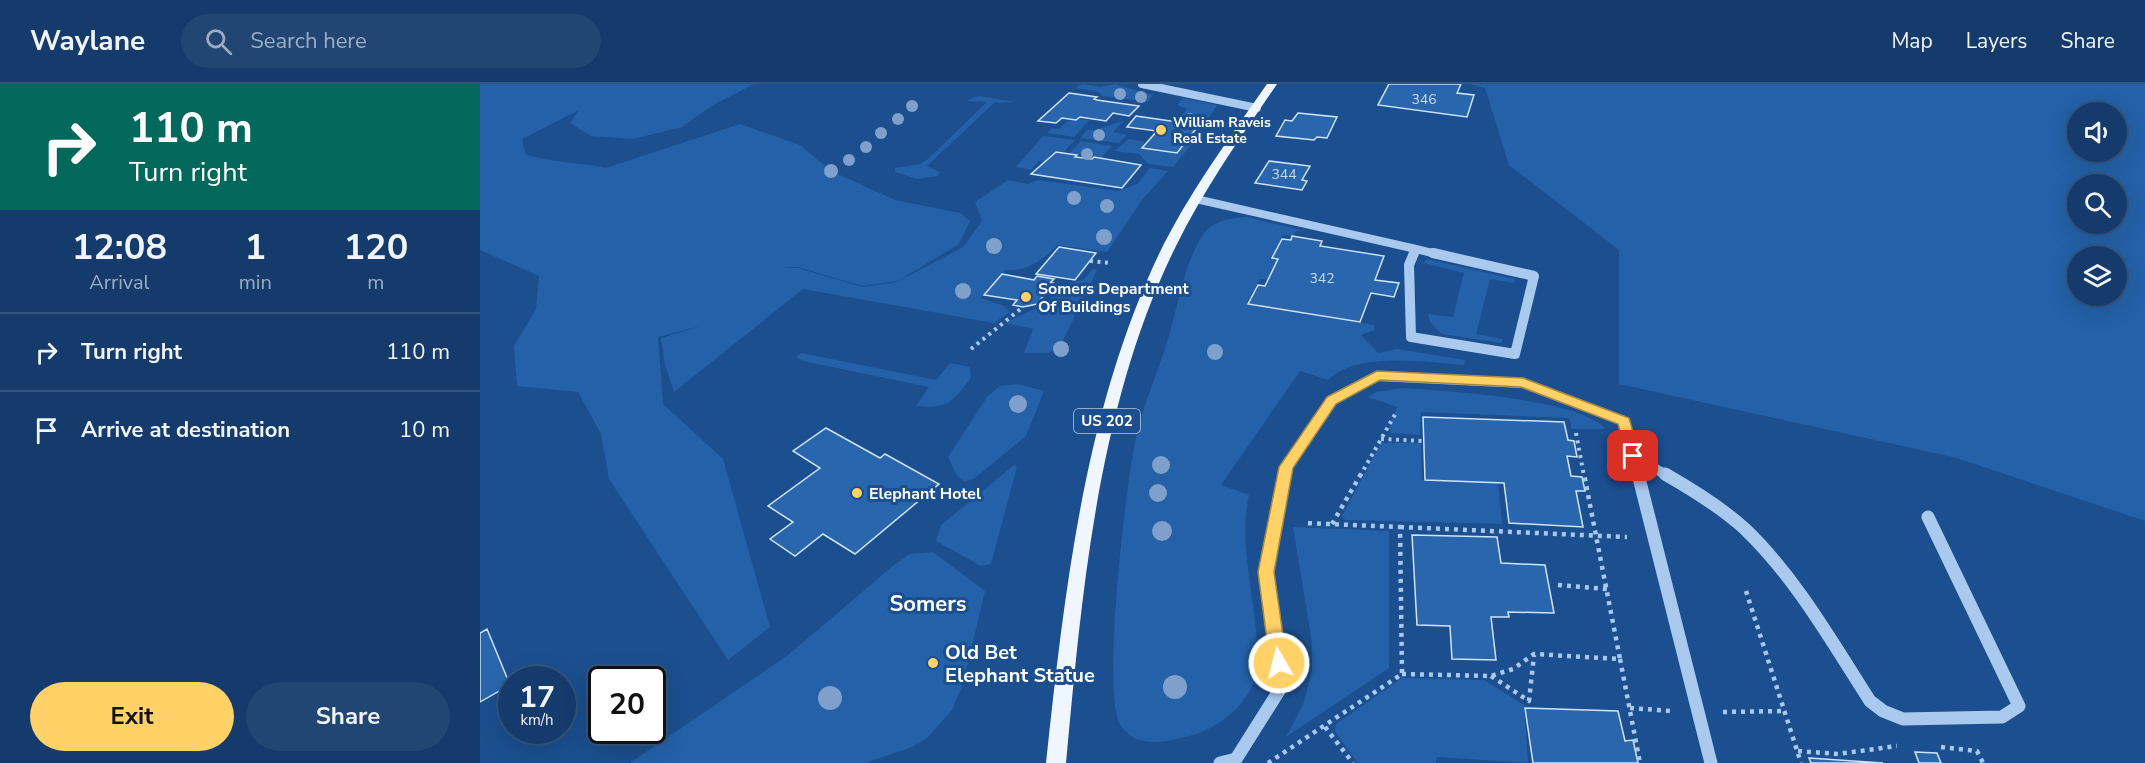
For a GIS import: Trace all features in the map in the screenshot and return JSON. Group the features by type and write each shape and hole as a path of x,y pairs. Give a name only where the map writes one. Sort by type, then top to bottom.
{"main road":[{"name":"US 202","path":"1056,763 1066,657 1080,548 1095,464 1138,324 1158,269 1196,199 1272,84"}],"street":[{"path":"1142,84 1257,108"},
{"path":"1196,199 1416,248 1534,276 1515,354 1411,337 1409,265 1416,248"},
{"path":"1220,763 1238,761 1282,686 1266,572 1286,467 1331,400 1377,376 1523,383 1624,421 1711,763"},
{"path":"1633,456 1706,498 1757,540 1817,620 1870,701 1883,711 1903,719 2002,717 2019,706 1928,517"}],"path":[{"path":"1090,261 1110,263"},
{"path":"970,349 1023,307"},
{"path":"1332,524 1397,411"},
{"path":"1576,433 1640,763"},
{"path":"1381,439 1423,441"},
{"path":"1276,522 1654,537"},
{"path":"1400,527 1402,674"},
{"path":"1558,585 1607,589"},
{"path":"1746,591 1801,763"},
{"path":"1491,676 1529,701 1534,654"},
{"path":"1268,763 1402,674 1491,676 1513,669 1534,654 1620,659"},
{"path":"1325,726 1353,763"},
{"path":"1798,751 1838,754 1902,745"},
{"path":"1934,746 1977,751 1983,763"}],"shaded area":[{"path":"480,84 754,84 713,105 682,127 633,139 591,136 570,123 579,110 522,139 525,154 606,168 740,124 800,145 831,171 895,200 960,213 970,221 959,244 898,281 862,286 798,267 783,268 798,268 862,287 897,282 963,247 982,221 975,202 1008,180 1028,184 1038,180 1118,191 1137,184 1150,168 1168,171 1142,200 1107,252 1058,245 1034,264 1020,269 1005,270 981,298 1004,306 1010,312 994,323 803,289 674,392 665,365 661,338 701,326 658,337 663,404 723,459 770,627 728,660 609,479 601,434 578,392 517,386 514,346 536,309 539,276 480,250"},
{"path":"1082,84 1101,87 1115,84 1153,95 1148,102 1102,96 1099,92 1075,88"},
{"path":"1470,84 2145,84 2145,521 1957,458 1619,384 1619,250 1509,165 1485,88"},
{"path":"979,96 1016,102 994,103 927,166 940,172 938,176 917,179 895,172 895,168 920,164 928,159 987,102 966,101"},
{"path":"1183,98 1217,105 1197,138 1191,137 1199,125 1176,122 1187,109 1177,105"},
{"path":"1089,120 1074,137 1047,133 1052,128 1059,129 1068,121"},
{"path":"1124,120 1113,132 1127,135 1119,143 1080,138 1087,130 1096,130"},
{"path":"1043,136 1075,140 1064,152 1055,151 1044,162 1039,161 1031,170 1016,167"},
{"path":"1129,139 1145,142 1141,148 1177,154 1185,144 1191,145 1173,167 1148,164 1139,154 1114,151"},
{"path":"1081,141 1112,146 1102,157 1070,153"},
{"path":"1247,217 1306,231 1296,231 1293,236 1283,235 1273,254 1282,256 1269,280 1260,279 1247,302 1374,325 1374,330 1361,335 1378,353 1397,349 1465,360 1464,365 1393,360 1374,362 1356,365 1328,380 1300,371 1221,485 1249,495 1245,529 1256,631 1256,671 1253,684 1249,693 1230,715 1205,731 1166,741 1146,741 1128,734 1121,726 1115,706 1113,673 1117,582 1133,453 1141,417 1168,339 1191,257 1209,228 1219,222"},
{"path":"1426,259 1515,279 1514,283 1490,279 1476,334 1503,339 1501,343 1442,334 1435,327 1428,314 1453,317 1464,273 1424,263"},
{"path":"1093,269 1097,270 1061,345 1049,353 1024,353 1033,329 1005,323 1047,303 1061,287 1084,279"},
{"path":"801,353 936,380 950,363 970,367 971,378 949,402 936,406 916,406 929,387 803,361 796,357"},
{"path":"1018,384 1044,391 1026,436 975,478 965,482 957,476 948,457 987,397 1000,386"},
{"path":"1403,388 1479,394 1541,403 1591,418 1606,429 1572,429 1569,418 1421,412 1420,435 1391,433 1389,428 1397,407 1368,397 1376,392"},
{"path":"1381,443 1421,443 1422,480 1498,483 1502,524 1345,520 1342,516"},
{"path":"1014,465 1017,467 991,564 981,566 936,541 941,525"},
{"path":"1293,527 1389,531 1389,668 1286,737 1303,705 1312,671 1312,643"},
{"path":"933,552 985,591 963,684 952,710 927,738 912,747 865,763 630,763 658,744 666,744 666,738 788,655 910,554"},
{"path":"1402,678 1484,680 1524,705 1528,763 1437,757 1436,763 1358,763 1335,732 1336,724"}],"building":[{"path":"1389,84 1461,84 1457,93 1474,95 1467,117 1378,105"},
{"path":"1069,93 1139,106 1129,116 1113,113 1106,121 1080,117 1076,120 1062,118 1056,123 1038,121"},
{"path":"1298,113 1337,117 1327,138 1317,137 1314,140 1276,136 1285,120 1292,121"},
{"path":"1136,116 1199,125 1177,153 1142,148 1157,131 1127,127"},
{"path":"1056,152 1077,155 1075,157 1092,159 1094,157 1141,165 1122,188 1031,174"},
{"path":"1269,161 1310,166 1302,180 1307,181 1302,190 1255,183"},
{"path":"1292,236 1322,241 1320,246 1384,256 1375,280 1399,283 1394,297 1371,293 1360,322 1248,304 1258,285 1265,286 1278,259 1272,258 1282,239 1291,240"},
{"path":"1059,247 1096,253 1075,280 1036,274"},
{"path":"1002,274 1034,280 1037,276 1054,279 1037,304 1023,307 1013,305 1017,300 984,295"},
{"path":"1423,417 1564,422 1568,440 1574,441 1577,457 1567,456 1571,476 1582,477 1585,491 1576,491 1583,527 1509,523 1504,483 1425,480"},
{"path":"826,428 880,458 885,454 939,484 855,554 823,534 795,556 770,539 793,522 768,506 820,468 793,451"},
{"path":"1412,535 1497,537 1501,563 1545,565 1554,613 1508,612 1509,617 1491,617 1496,660 1452,659 1450,626 1417,625"},
{"path":"487,629 502,666 498,666 498,692 480,702 480,633"},
{"path":"1525,708 1618,711 1625,741 1633,740 1638,763 1533,763"},
{"path":"1915,752 1937,753 1941,763 1919,763"},
{"path":"1809,758 1883,763 1811,763"}],"place":[{"name":"William Raveis Real Estate","path":"1161,130"},
{"name":"Somers Department Of Buildings","path":"1026,297"},
{"name":"Elephant Hotel","path":"857,493"},
{"name":"Old Bet Elephant Statue","path":"933,663"}],"district":[{"name":"Somers","path":"928,603"}],"route":[{"path":"1279,663 1266,572 1286,467 1331,400 1377,376 1523,383 1624,421 1633,456"}]}
